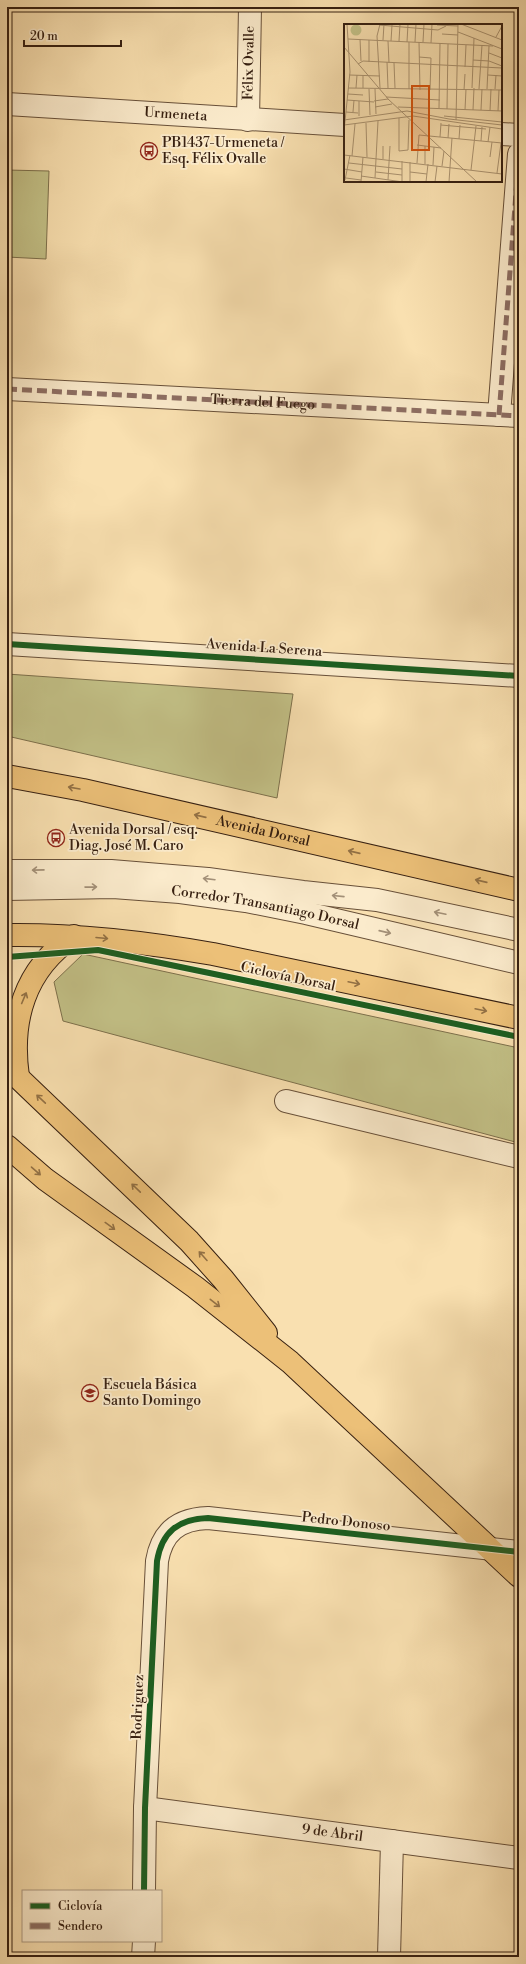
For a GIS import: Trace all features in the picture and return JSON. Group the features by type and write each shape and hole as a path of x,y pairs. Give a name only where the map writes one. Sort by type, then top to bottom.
{"main road":[{"name":"Avenida Dorsal","path":"7,776 83,790 519,890"},
{"path":"7,935 74,936 163,945 213,954 519,1018"},
{"path":"74,936 57,948 45,961 30,985 22,1004 15,1039 13,1072 189,1241 223,1279 290,1362"},
{"path":"7,1146 45,1179 194,1287 290,1362 519,1576"}],"street":[{"name":"Félix Ovalle","path":"248,120 250,7"},
{"name":"Urmeneta","path":"7,104 344,125"},
{"path":"502,134 519,134"},
{"path":"509,416 519,154"},
{"name":"Tierra del Fuego","path":"7,389 509,416"},
{"name":"Avenida La Serena","path":"7,644 519,676"},
{"name":"Corredor Transantiago Dorsal","path":"7,871 111,871 208,879 377,900 519,930"},
{"name":"Corredor Transantiago Dorsal","path":"7,889 112,887 180,892 246,901 306,913 519,963"},
{"path":"286,1101 519,1156"},
{"name":"Pedro Donoso","path":"172,1530 183,1522 208,1518 519,1552"},
{"name":"Rodriguez","path":"144,1890 145,1808 157,1561 159,1549 164,1539 172,1530"},
{"name":"9 de Abril","path":"145,1808 519,1858"},
{"path":"390,1957 392,1841"},
{"path":"144,1942 144,1957"}],"shaded area":[{"path":"7,170 49,171 46,259 7,257"},
{"path":"7,674 293,694 277,798 7,736"},
{"path":"83,954 519,1048 519,1143 63,1021 54,982"}],"marked path":[{"path":"499,415 519,154"},
{"path":"7,389 519,416"}],"cycle path":[{"path":"7,644 519,676"},
{"name":"Ciclovía Dorsal","path":"7,957 98,950 519,1037"},
{"path":"144,1890 145,1808 157,1561 163,1542 173,1529 188,1521 208,1518 519,1552"}],"place":[{"name":"PB1437-Urmeneta / Esq. Félix Ovalle","path":"149,151"},
{"name":"Avenida Dorsal / esq. Diag. José M. Caro","path":"56,838"},
{"name":"Escuela Básica Santo Domingo","path":"90,1393"}]}
